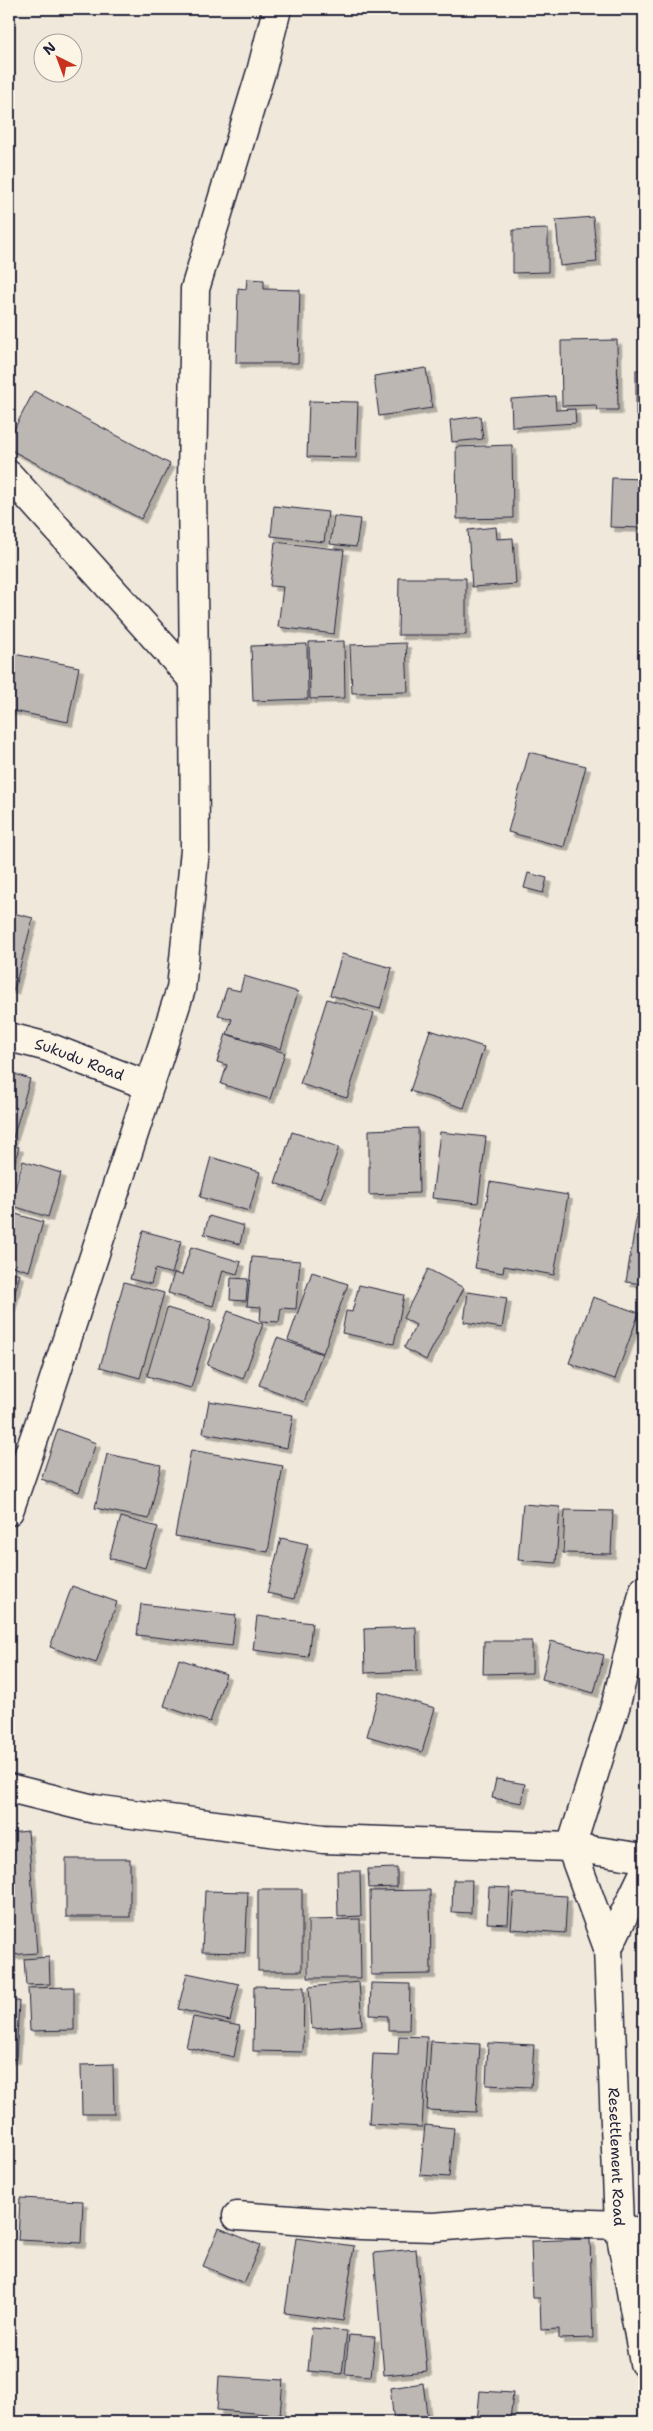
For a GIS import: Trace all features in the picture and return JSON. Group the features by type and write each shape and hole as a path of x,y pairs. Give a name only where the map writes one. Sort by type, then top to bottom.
{"street":[{"path":"9,1512 181,989 196,850 192,482 195,289 261,72 277,9"},
{"path":"9,474 194,682"},
{"name":"Sukudu Road","path":"9,1037 48,1047 149,1086"},
{"path":"572,1846 616,1704 644,1590"},
{"path":"9,1788 94,1809 323,1839 572,1846 644,1858"},
{"name":"Resettlement Road","path":"572,1846 608,1948 619,2225 644,2363"},
{"name":"Resettlement Road","path":"608,1948 644,1873"},
{"path":"237,2216 361,2225 434,2227 507,2221 619,2225 644,2237"}],"building":[{"path":"593,217 597,262 560,266 556,220"},
{"path":"548,229 548,272 513,273 513,230"},
{"path":"247,279 264,280 264,289 300,290 298,363 236,363 238,288 246,289"},
{"path":"617,340 618,410 597,410 596,405 562,406 561,341"},
{"path":"426,368 432,408 379,416 374,376"},
{"path":"636,370 644,370 644,415 636,415"},
{"path":"34,391 170,464 141,519 9,449 9,439"},
{"path":"555,396 556,410 575,409 576,423 512,427 511,399"},
{"path":"309,401 358,402 356,458 307,457"},
{"path":"480,416 483,439 452,442 450,420"},
{"path":"512,445 513,518 457,519 456,447"},
{"path":"612,478 644,479 644,528 610,527"},
{"path":"274,506 328,512 324,542 271,536"},
{"path":"334,516 360,519 356,547 330,544"},
{"path":"496,527 497,539 513,538 516,584 472,587 468,530"},
{"path":"275,542 344,550 334,634 278,627 283,587 270,586"},
{"path":"399,578 466,578 466,635 398,635"},
{"path":"344,641 345,698 310,699 309,642"},
{"path":"406,643 408,692 352,693 350,645"},
{"path":"307,644 308,699 253,701 251,646"},
{"path":"9,653 79,667 68,722 9,710"},
{"path":"529,752 586,766 564,847 508,832"},
{"path":"528,873 547,878 543,893 524,888"},
{"path":"9,912 33,918 14,990 9,989"},
{"path":"342,954 392,968 380,1009 330,995"},
{"path":"244,976 298,992 281,1049 227,1034 232,1019 218,1015 227,988 240,991"},
{"path":"327,999 374,1013 347,1098 300,1084"},
{"path":"430,1030 484,1047 464,1108 410,1091"},
{"path":"226,1034 285,1053 270,1099 221,1084 227,1065 217,1062"},
{"path":"9,1072 30,1079 11,1145 19,1147 9,1183"},
{"path":"418,1128 419,1193 369,1195 369,1130"},
{"path":"292,1132 339,1147 321,1199 275,1183"},
{"path":"440,1132 486,1137 478,1203 432,1198"},
{"path":"211,1157 260,1172 249,1211 200,1197"},
{"path":"23,1161 61,1173 48,1217 10,1205"},
{"path":"490,1182 568,1195 554,1275 504,1266 503,1273 475,1268"},
{"path":"9,1212 43,1222 29,1271 9,1265"},
{"path":"637,1214 644,1215 644,1284 626,1282"},
{"path":"209,1216 244,1226 240,1244 204,1234"},
{"path":"143,1231 181,1241 172,1274 155,1269 151,1284 130,1279"},
{"path":"191,1247 241,1262 237,1274 223,1270 213,1306 168,1293 174,1273 182,1275"},
{"path":"252,1257 300,1261 296,1309 281,1308 279,1322 260,1321 261,1307 247,1306"},
{"path":"428,1269 464,1288 426,1360 404,1348 416,1325 403,1318"},
{"path":"9,1270 20,1274 9,1314"},
{"path":"312,1272 348,1284 323,1353 288,1340"},
{"path":"231,1278 248,1279 246,1301 230,1300"},
{"path":"124,1282 164,1293 140,1378 100,1367"},
{"path":"359,1285 404,1295 394,1344 342,1333 346,1311 352,1312"},
{"path":"468,1292 507,1298 502,1328 464,1322"},
{"path":"593,1297 639,1313 615,1379 569,1363"},
{"path":"167,1308 211,1321 191,1388 147,1376"},
{"path":"228,1311 263,1324 243,1379 207,1365"},
{"path":"277,1338 322,1354 304,1402 259,1385"},
{"path":"209,1401 293,1415 287,1448 203,1433"},
{"path":"58,1429 96,1443 79,1492 41,1479"},
{"path":"191,1450 283,1466 268,1552 175,1536"},
{"path":"107,1454 161,1465 149,1519 95,1508"},
{"path":"523,1504 560,1507 556,1563 518,1560"},
{"path":"565,1510 613,1511 611,1554 563,1553"},
{"path":"121,1517 158,1527 145,1568 109,1558"},
{"path":"281,1538 308,1544 294,1599 267,1593"},
{"path":"72,1586 117,1602 96,1663 50,1647"},
{"path":"141,1604 236,1615 232,1646 137,1635"},
{"path":"257,1616 312,1623 308,1657 253,1650"},
{"path":"416,1627 417,1671 365,1673 364,1629"},
{"path":"484,1641 532,1641 532,1673 483,1674"},
{"path":"551,1641 604,1655 594,1693 542,1679"},
{"path":"179,1659 226,1674 210,1722 164,1706"},
{"path":"379,1692 435,1708 422,1752 367,1736"},
{"path":"496,1779 525,1784 522,1803 492,1798"},
{"path":"28,1831 37,1953 9,1955 9,1833"},
{"path":"66,1859 130,1859 130,1917 66,1917"},
{"path":"397,1868 397,1887 369,1888 368,1869"},
{"path":"337,1871 360,1871 361,1916 338,1917"},
{"path":"453,1880 472,1880 471,1913 452,1912"},
{"path":"489,1887 510,1888 508,1924 487,1923"},
{"path":"258,1889 302,1889 302,1971 258,1971"},
{"path":"430,1890 431,1974 371,1975 370,1891"},
{"path":"205,1891 248,1892 245,1953 202,1952"},
{"path":"514,1893 567,1896 565,1933 511,1929"},
{"path":"360,1919 361,1978 308,1978 308,1920"},
{"path":"49,1957 50,1984 26,1985 24,1959"},
{"path":"187,1973 239,1984 230,2021 178,2009"},
{"path":"359,1982 362,2025 312,2029 309,1987"},
{"path":"371,1983 410,1984 409,2030 388,2030 388,2016 370,2015"},
{"path":"254,1986 304,1987 303,2052 253,2051"},
{"path":"74,1987 74,2030 30,2031 28,1988"},
{"path":"9,2001 19,2001 16,2059 9,2059"},
{"path":"193,2017 240,2026 234,2057 186,2047"},
{"path":"399,2036 427,2037 422,2127 369,2124 373,2054 398,2055"},
{"path":"431,2041 480,2044 476,2112 427,2110"},
{"path":"488,2043 534,2045 531,2087 486,2085"},
{"path":"113,2064 114,2114 82,2114 81,2065"},
{"path":"425,2125 454,2128 449,2177 420,2175"},
{"path":"20,2198 83,2201 81,2243 18,2240"},
{"path":"219,2228 260,2245 244,2283 203,2266"},
{"path":"296,2238 354,2246 343,2321 285,2313"},
{"path":"590,2239 593,2338 559,2339 559,2329 541,2330 540,2298 533,2298 531,2241"},
{"path":"416,2249 427,2371 384,2375 374,2253"},
{"path":"312,2328 347,2331 342,2374 308,2371"},
{"path":"349,2335 375,2337 371,2376 345,2374"},
{"path":"219,2376 283,2380 280,2415 217,2410"},
{"path":"423,2383 428,2422 394,2422 390,2388"},
{"path":"480,2391 513,2393 510,2422 477,2422"},
{"path":"47,2417 47,2422 9,2422 9,2419"}]}
